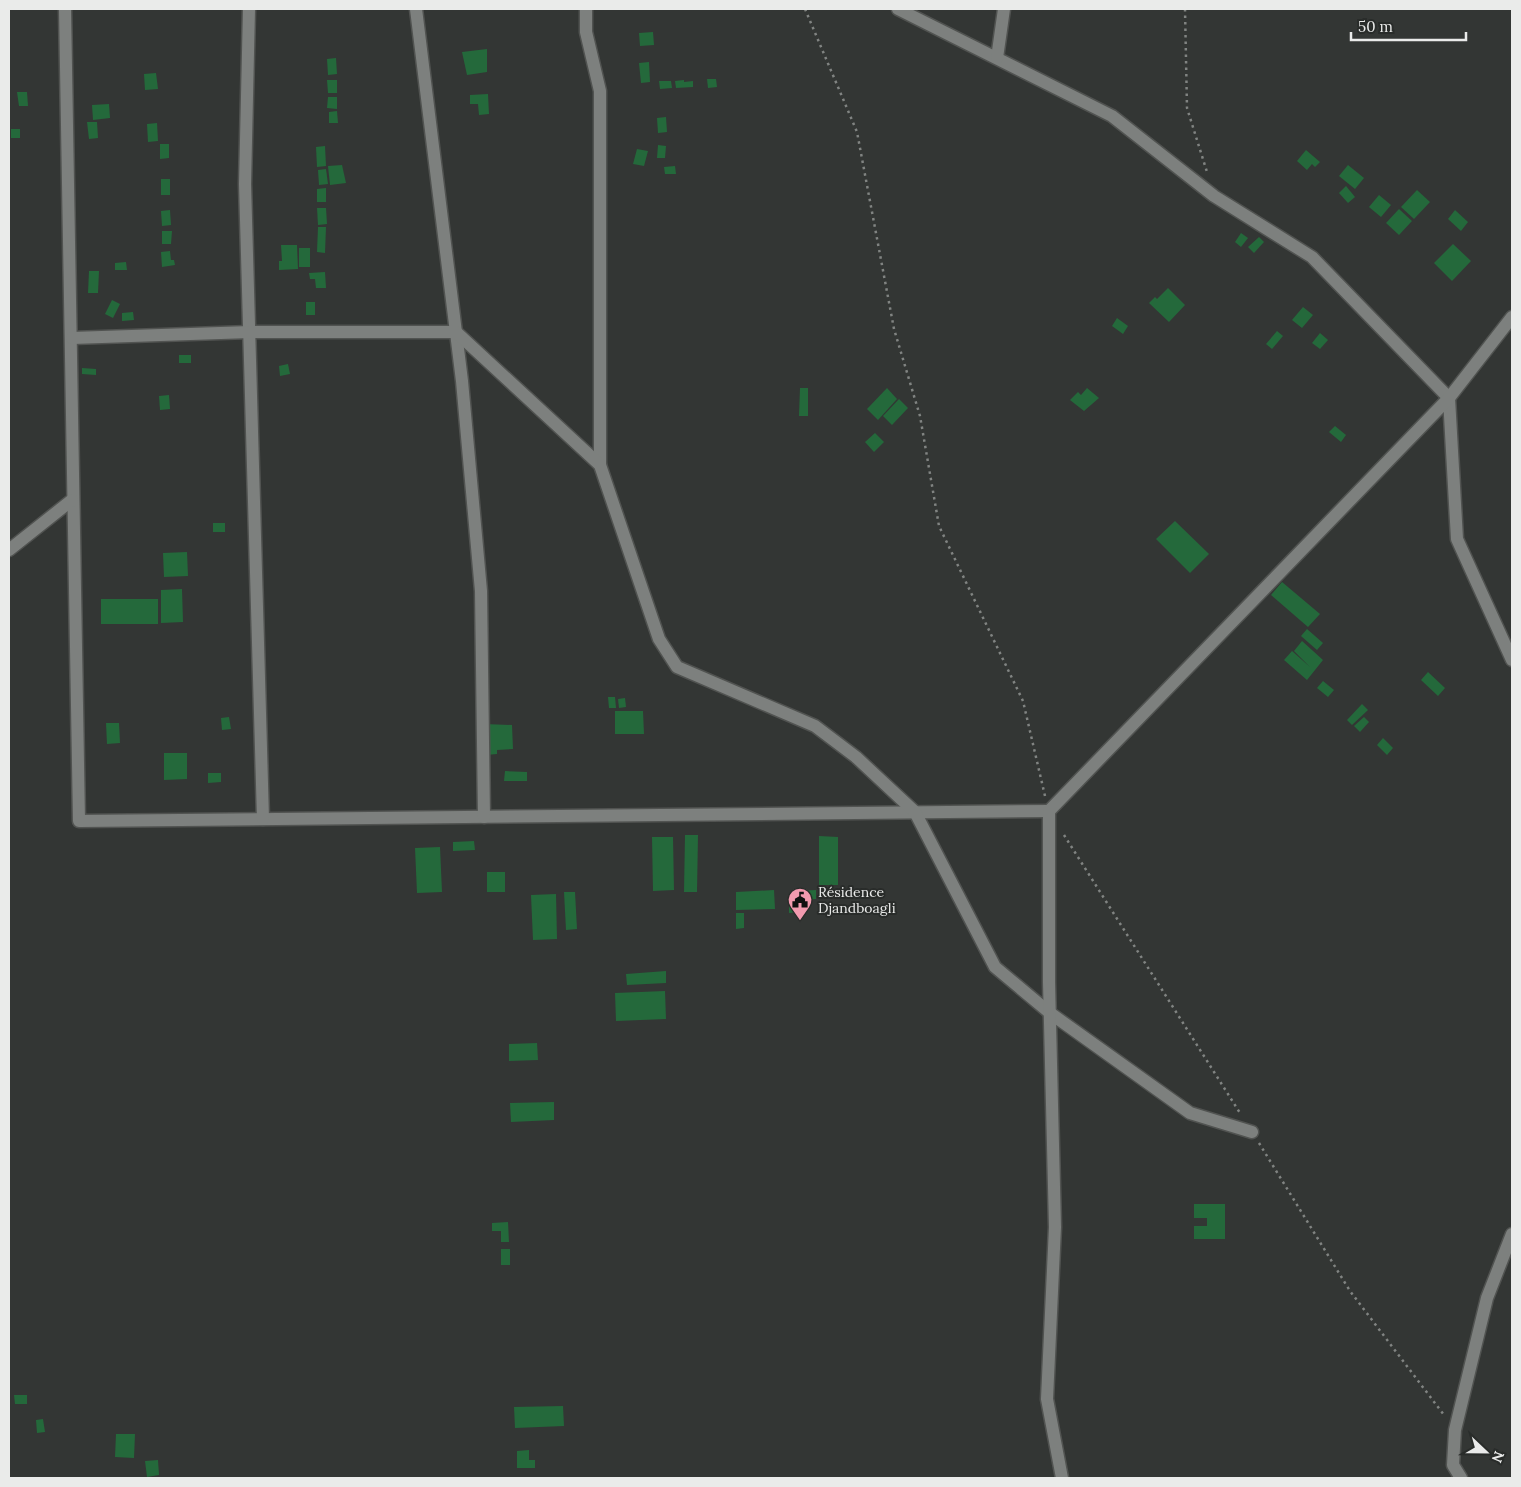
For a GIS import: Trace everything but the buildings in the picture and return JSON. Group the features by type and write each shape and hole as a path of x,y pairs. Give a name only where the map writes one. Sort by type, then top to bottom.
{"street":[{"path":"65,9 79,821 1049,811"},
{"path":"249,9 245,184 263,819"},
{"path":"416,9 456,332 480,591 484,817"},
{"path":"586,9 586,32 600,91 600,465 659,639 677,667 815,726 856,757 915,812 995,967 1050,1013 1190,1113 1252,1132"},
{"path":"898,9 1112,116 1214,196 1312,257 1449,398 1457,539 1512,660"},
{"path":"997,58 1004,9"},
{"path":"1062,1478 1047,1399 1055,1227 1050,1013 1049,811 1449,398 1512,317"},
{"path":"72,338 250,332 456,332 600,465"},
{"path":"9,550 72,500"},
{"path":"1461,1478 1453,1465 1455,1430 1487,1298 1512,1234"}],"path":[{"path":"805,9 857,132 894,328 920,416 939,526 1023,701 1049,811 1350,1291 1455,1430"},
{"path":"1185,9 1186,108 1214,196"}],"place":[{"name":"Résidence Djandboagli","path":"800,921"}]}
